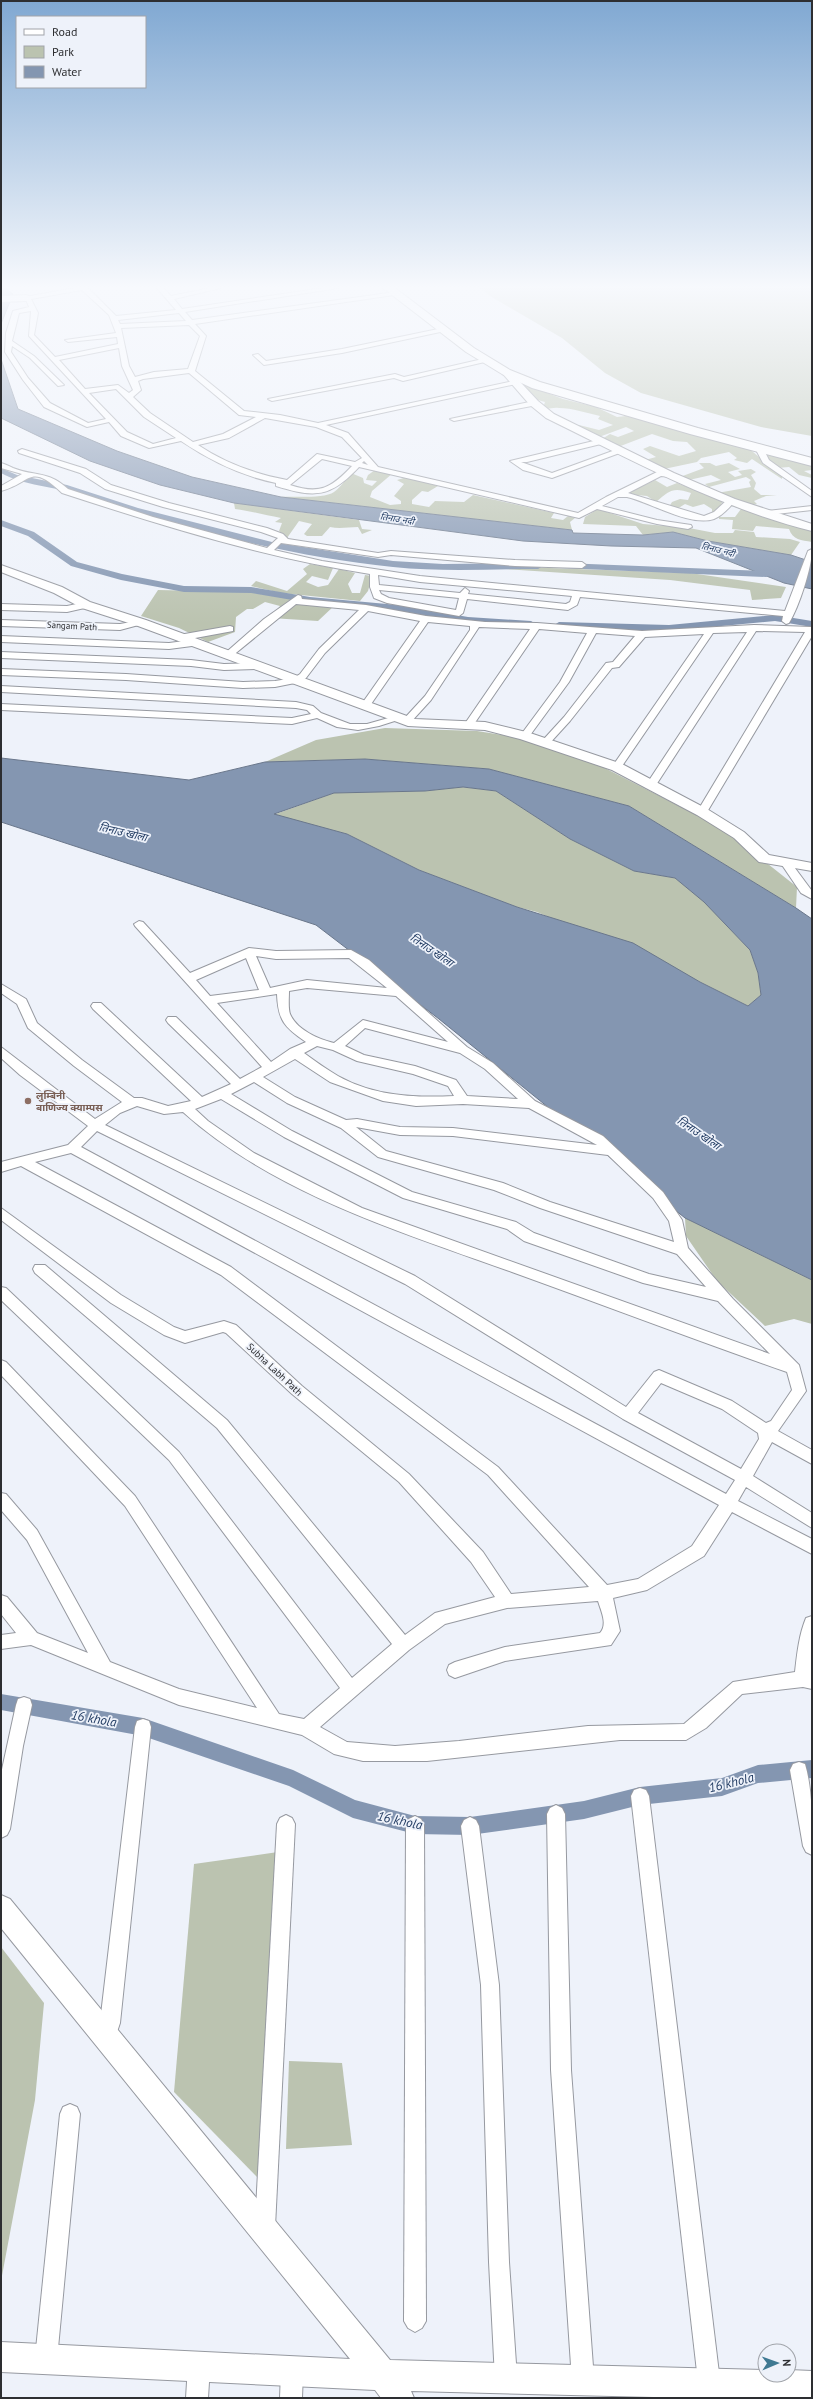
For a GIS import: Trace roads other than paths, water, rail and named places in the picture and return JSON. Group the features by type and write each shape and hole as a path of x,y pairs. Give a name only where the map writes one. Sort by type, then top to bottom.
{"highway":[{"path":"589,400 812,462"}],"street":[{"path":"44,400 47,404 86,425 110,420"},
{"path":"93,400 124,434 152,446 180,439"},
{"path":"132,400 147,415 180,439 215,460 297,491 326,492 338,485 365,455"},
{"path":"225,400 242,414 318,425 345,435 365,455 375,468"},
{"path":"318,425 435,400"},
{"path":"531,400 550,416 670,475 731,501 812,528"},
{"path":"454,419 534,403"},
{"path":"190,445 226,436 263,416"},
{"path":"602,442 527,460 522,459 514,461 526,468 552,476 621,452"},
{"path":"759,448 766,462 812,495"},
{"path":"22,451 82,471 108,487 166,505 264,530 280,536 283,541"},
{"path":"262,478 289,483 320,456 579,516 660,474 670,475"},
{"path":"1,465 27,475 42,476 58,486 208,536 322,564 467,583 789,614"},
{"path":"1,489 27,475"},
{"path":"617,495 643,498 669,509 703,518 711,518 731,501"},
{"path":"597,507 657,522 688,527"},
{"path":"767,513 812,508"},
{"path":"270,550 276,542 283,541 378,555 390,553 515,563 582,565"},
{"path":"782,628 789,614 812,552"},
{"path":"1,568 52,588 86,605 142,623 192,643 366,705 403,720 454,726 485,726 546,742 617,768 702,812 740,835 764,859 812,867"},
{"path":"374,572 374,586 377,596 387,600 459,613 467,583"},
{"path":"374,586 463,598 568,607 574,603 577,594"},
{"path":"228,655 267,621 297,600 366,608 426,619 537,626 592,632 642,634 754,628 812,630 702,812"},
{"path":"1,607 67,609 86,605"},
{"path":"1,672 126,677 243,685 275,684 297,680 327,646 366,608"},
{"path":"366,705 426,619"},
{"name":"Sangam Path","path":"1,623 120,627 142,623"},
{"path":"1,688 296,705 310,708 318,715 331,722 358,729 403,720 428,698 474,630 475,623"},
{"path":"469,725 537,626"},
{"path":"651,785 754,628"},
{"path":"179,638 230,629"},
{"path":"617,768 711,630"},
{"path":"525,736 564,682 592,632"},
{"path":"546,742 568,719 609,665 616,665 642,634"},
{"path":"1,639 169,646 192,643"},
{"path":"1,655 82,660 191,663 224,667 259,666"},
{"path":"1,707 292,721 318,715"},
{"path":"358,729 379,710"},
{"path":"785,862 805,891 812,896"},
{"path":"139,924 187,979 269,1068"},
{"path":"187,979 249,952 276,955 352,954 365,963 464,1050 489,1066 531,1104 544,1113 599,1139 658,1195 675,1220 682,1250 721,1296 794,1369 799,1391 776,1425 765,1430"},
{"path":"249,952 266,992"},
{"path":"206,1000 266,992 307,984 399,993"},
{"path":"1,988 22,1002 32,1025 78,1064 131,1102"},
{"path":"283,989 284,1014 298,1031 315,1042 336,1047 361,1058 415,1070 452,1083 463,1100"},
{"path":"97,1006 200,1102"},
{"path":"172,1020 239,1085"},
{"path":"336,1047 363,1024 464,1050"},
{"path":"1,1167 72,1148 95,1125 131,1102 140,1101 167,1110 185,1107 200,1102 239,1085 294,1052 315,1042"},
{"path":"1,1051 24,1072 95,1125 410,1280 628,1415 743,1477 812,1521"},
{"path":"294,1052 334,1079 383,1097 416,1102 463,1100 531,1104"},
{"path":"254,1077 292,1100 345,1125 382,1154 498,1186 544,1205 682,1250"},
{"path":"220,1093 288,1134 408,1195 511,1226 529,1238 641,1277 721,1296"},
{"path":"185,1107 204,1124 250,1156 357,1211 794,1369"},
{"path":"345,1125 356,1123 400,1132 453,1132 612,1151"},
{"path":"72,1148 812,1547"},
{"path":"22,1161 226,1271 493,1471 604,1593 612,1623 612,1631 605,1640 505,1654 455,1670"},
{"name":"Subha Labh Path","path":"1,1213 116,1299 169,1331 185,1337 224,1326 231,1329 297,1390 404,1478 477,1557 507,1601"},
{"path":"40,1269 222,1424 402,1644"},
{"path":"1,1292 174,1456 351,1690"},
{"path":"1,1366 130,1501 274,1720"},
{"path":"628,1415 659,1376 726,1405 812,1458"},
{"path":"306,1728 402,1644 441,1618 507,1601 604,1593 641,1585 698,1551 729,1503 766,1440 765,1430"},
{"path":"1,1499 32,1535 104,1666"},
{"path":"1,1602 31,1638"},
{"path":"1,1642 31,1638 179,1697 306,1728 338,1748 362,1753 458,1751 528,1740 604,1733 648,1731 685,1732 712,1713 730,1692 739,1687 807,1680 806,1648 812,1623"},
{"path":"1,1830 14,1746 24,1706"},
{"path":"106,2037 110,2023 143,1727"},
{"path":"799,1770 812,1846"},
{"path":"640,1796 710,2391"},
{"path":"556,1814 561,2070 583,2380"},
{"path":"265,2231 286,1824"},
{"path":"414,2321 415,1825"},
{"path":"470,1826 490,1985 499,2262 506,2378"},
{"path":"1,1908 391,2386"},
{"path":"46,2359 70,2114"},
{"path":"1,2356 199,2366 291,2384 391,2386 506,2378 583,2380 710,2391 812,2386"},
{"path":"197,2398 199,2366"}],"water":[{"name":"तिनाउ नदी","path":"1,400 15,400 18,409 117,451 192,477 281,497 572,530 573,533 643,535 673,532 708,541 791,555 812,562 812,589 784,583 696,548 611,546 523,541 234,503 160,485 90,461 1,418"},
{"name":"तिनाउ खोला","path":"1,758 189,780 265,762 365,759 489,769 629,806 812,919 812,1280 685,1218 439,1019 316,925 1,822","holes":["463,787 496,791 570,839 634,871 675,878 704,902 750,950 758,973 761,995 748,1006 700,982 633,943 517,907 419,870 347,834 274,814 334,793 425,791"]}],"waterway":[{"path":"1,470 14,477 64,487 135,510 272,545 393,564 443,567 538,566"},
{"path":"1,523 31,534 74,564 121,577 184,589 251,590 310,600 398,608 468,620 531,624"},
{"path":"564,566 766,574 779,571"},
{"path":"559,625 669,628 775,618 812,624"},
{"name":"16 khola","path":"1,1702 143,1727 293,1779 353,1809 415,1825 470,1826 584,1810 640,1796 722,1787 758,1774 812,1769"}],"place":[{"name":"लुम्बिनी बाणिज्य क्याम्पस","path":"28,1101"}]}
